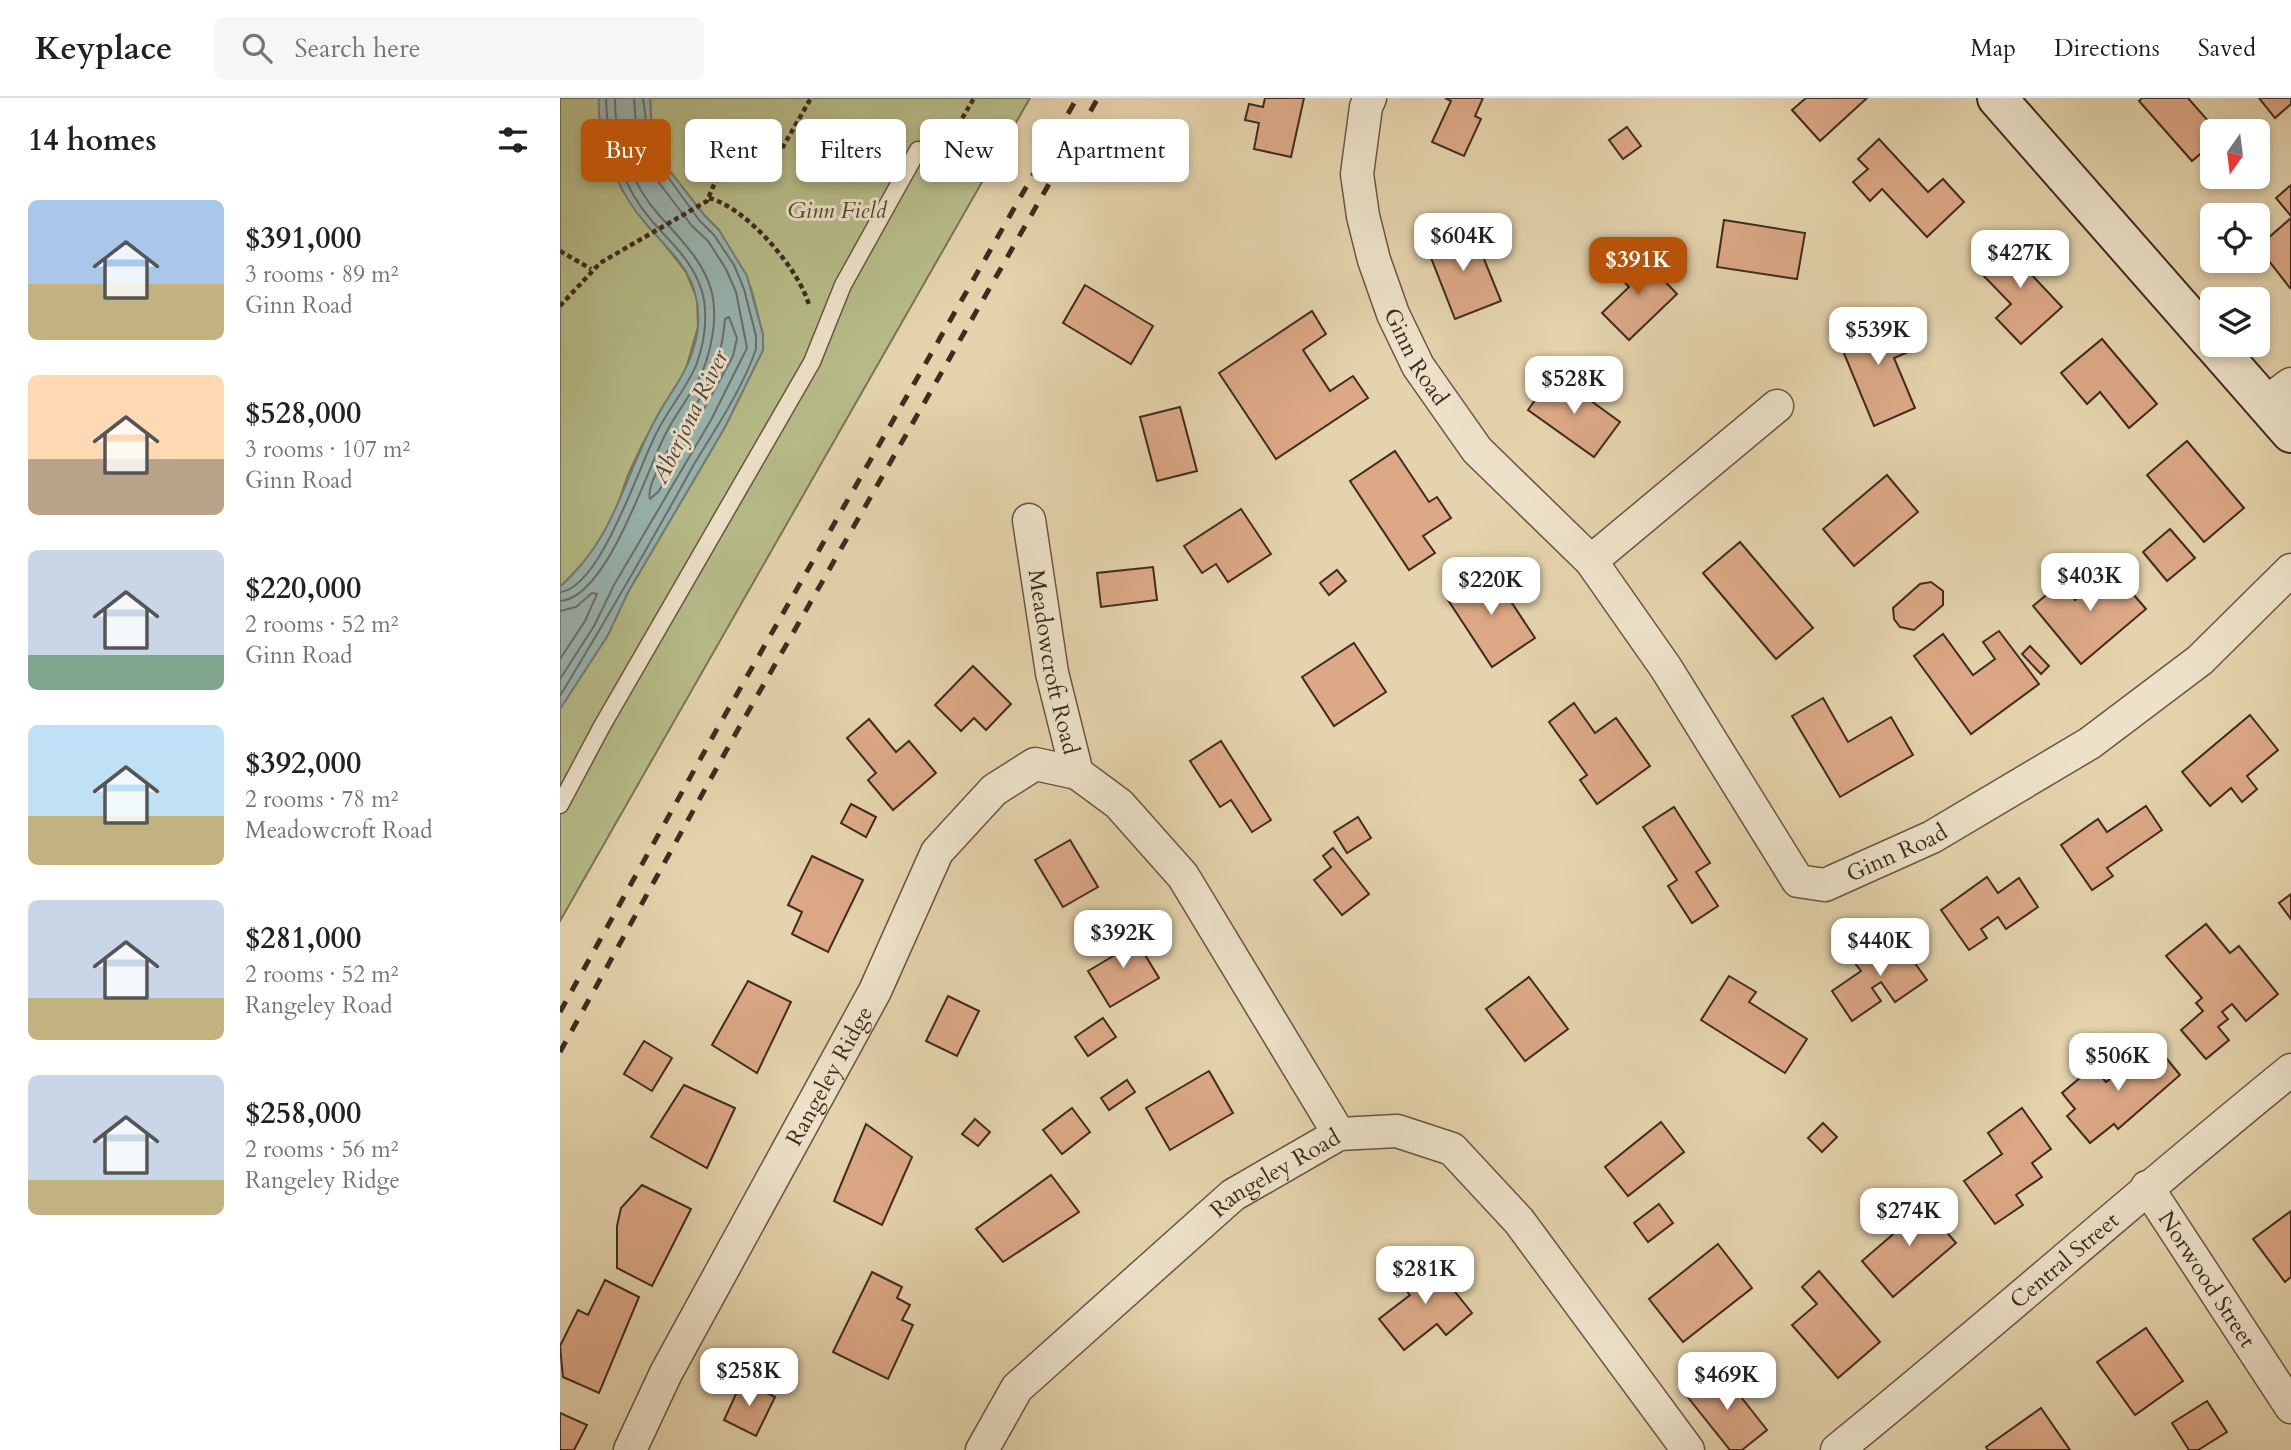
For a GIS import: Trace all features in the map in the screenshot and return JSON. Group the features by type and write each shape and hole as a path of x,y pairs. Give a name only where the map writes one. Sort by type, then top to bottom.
{"street":[{"name":"Ginn Road","path":"1370,98 1366,107 1357,174 1374,260 1393,314 1418,366 1477,450 1591,561 1666,668 1788,870 1798,881 1810,885 1825,885 1932,837 2090,743 2200,660 2291,570"},
{"path":"1997,98 2200,329"},
{"path":"2230,357 2278,394 2291,433"},
{"path":"1591,561 1777,406"},
{"name":"Meadowcroft Road","path":"1029,520 1052,673 1077,773 1119,804 1183,876 1339,1134"},
{"name":"Rangeley Ridge","path":"630,1450 666,1373 875,991 937,852 994,790 1035,764 1077,773"},
{"name":"Central Street","path":"1837,1450 1951,1358 2147,1187 2291,1070"},
{"name":"Rangeley Road","path":"982,1450 1017,1388 1233,1195 1339,1134 1397,1131 1452,1149 1519,1221 1688,1450"},
{"name":"Norwood Street","path":"2147,1187 2291,1407"}],"lane":[{"path":"560,805 602,726 812,362 843,285 918,150"}],"path":[{"path":"560,306 592,270 704,204 715,182 727,173 749,165 769,171 811,98"},
{"path":"709,198 722,202 739,213 781,256 798,279 810,308"},
{"path":"560,251 592,270"}],"green space":[{"path":"560,98 599,98 601,119 581,119 581,182 619,182 622,190 686,272 697,298 698,327 685,372 643,443 628,475 612,521 591,555 560,587"},
{"name":"Ginn Field","path":"650,98 1030,98 1018,119 920,119 920,182 982,182 560,921 560,709 608,635 628,592 725,427 763,350 763,335 751,288 719,230 671,173 671,119 651,119"}],"water":[{"path":"599,98 650,98 651,119 599,119"},
{"name":"Aberjona River","path":"671,173 719,230 747,276 763,335 763,350 725,427 628,592 608,635 560,709 560,587 593,549 605,529 654,422 686,367 694,347 698,324 697,300 688,276 678,260 637,212 619,183 671,182"}],"building":[{"path":"1265,98 1304,98 1291,157 1254,149 1259,123 1245,120 1249,104 1263,107"},
{"path":"1445,98 1483,98 1475,116 1481,119 1464,156 1432,142 1451,101"},
{"path":"1806,98 1867,98 1820,141 1792,110"},
{"path":"2142,98 2188,98 2206,119 2200,119 2200,154 2192,161 2139,101"},
{"path":"2259,98 2291,98 2291,104 2275,118"},
{"path":"1627,127 1641,146 1623,159 1609,140"},
{"path":"1879,139 1928,192 1943,179 1964,202 1927,237 1882,189 1870,201 1853,182 1868,169 1858,159"},
{"path":"2291,185 2291,216 2276,198"},
{"path":"2291,218 2290,288 2270,262 2270,236"},
{"path":"1724,220 1805,233 1797,279 1717,267"},
{"path":"1471,227 1501,301 1455,319 1426,245"},
{"path":"2017,235 2040,260 2028,271 2062,307 2021,344 1996,318 2011,304 1979,271"},
{"path":"1637,252 1677,294 1629,340 1602,313 1629,287 1616,273"},
{"path":"1085,285 1153,326 1131,364 1063,323"},
{"path":"1312,311 1326,334 1303,350 1330,391 1353,376 1368,398 1276,459 1219,373"},
{"path":"1880,315 1887,332 1903,326 1913,350 1894,358 1915,408 1874,426 1836,334"},
{"path":"2102,339 2157,404 2129,428 2100,392 2087,404 2061,373"},
{"path":"1554,374 1620,422 1594,457 1528,410"},
{"path":"1180,407 1197,471 1157,481 1140,417"},
{"path":"2187,441 2244,508 2204,542 2147,475"},
{"path":"1395,451 1429,502 1437,497 1451,518 1423,536 1435,553 1409,570 1350,481"},
{"path":"1887,475 1918,512 1854,566 1823,529"},
{"path":"1241,509 1271,554 1228,582 1216,564 1202,573 1184,546"},
{"path":"2170,529 2195,558 2167,581 2143,552"},
{"path":"1740,542 1813,628 1776,659 1703,573"},
{"path":"2103,559 2146,609 2081,664 2033,606 2061,583 2075,600 2099,580 2091,570"},
{"path":"1153,567 1157,600 1101,607 1097,573"},
{"path":"1489,568 1535,638 1492,667 1446,597"},
{"path":"1337,570 1346,581 1329,595 1320,583"},
{"path":"1931,582 1943,591 1943,605 1914,630 1900,627 1894,619 1893,608 1920,584"},
{"path":"1999,631 2039,684 1971,734 1914,656 1943,634 1973,675 1995,659 1983,642"},
{"path":"1354,643 1386,692 1334,726 1302,677"},
{"path":"2030,646 2049,666 2041,674 2022,654"},
{"path":"973,666 1011,704 986,730 974,718 961,731 935,705"},
{"path":"1823,698 1848,742 1891,717 1913,755 1840,797 1792,716"},
{"path":"1574,703 1595,733 1616,718 1650,766 1597,804 1580,780 1587,775 1549,722"},
{"path":"2250,715 2278,750 2247,776 2257,789 2242,802 2231,788 2210,806 2182,772"},
{"path":"869,719 896,752 909,741 936,773 893,810 868,780 876,773 847,738"},
{"path":"1221,741 1271,820 1252,832 1231,800 1220,807 1190,761"},
{"path":"851,804 876,817 866,837 841,823"},
{"path":"2146,806 2162,830 2107,868 2113,876 2092,890 2061,845 2098,819 2107,832"},
{"path":"1674,807 1710,863 1696,872 1718,906 1692,923 1668,886 1677,880 1643,827"},
{"path":"1358,817 1371,838 1347,853 1334,832"},
{"path":"1070,840 1098,887 1063,907 1035,860"},
{"path":"1333,848 1369,894 1342,915 1314,880 1331,867 1323,856"},
{"path":"812,856 863,880 828,952 792,934 802,912 788,905"},
{"path":"1987,877 1998,893 2019,878 2038,907 2006,929 1998,917 1981,929 1987,938 1969,950 1941,910"},
{"path":"2291,894 2291,919 2279,903"},
{"path":"2206,924 2230,953 2239,946 2278,994 2246,1021 2232,1004 2222,1012 2228,1019 2218,1027 2229,1040 2206,1059 2181,1030 2203,1011 2196,1003 2202,998 2166,956"},
{"path":"1130,930 1159,978 1110,1007 1088,971 1115,955 1108,943"},
{"path":"1894,934 1927,980 1895,1002 1881,982 1872,988 1881,1001 1852,1021 1832,991 1861,971 1854,962"},
{"path":"1729,976 1756,992 1749,1002 1807,1039 1785,1073 1701,1020"},
{"path":"1529,977 1568,1029 1525,1061 1486,1009"},
{"path":"748,981 791,1002 757,1073 712,1045"},
{"path":"948,996 979,1011 957,1056 926,1041"},
{"path":"1103,1018 1116,1037 1088,1056 1075,1037"},
{"path":"644,1041 672,1058 652,1091 624,1074"},
{"path":"2154,1043 2180,1075 2118,1129 2114,1124 2090,1143 2067,1116 2075,1109 2062,1093 2093,1067 2106,1082"},
{"path":"1209,1071 1233,1113 1170,1150 1146,1108"},
{"path":"1127,1080 1135,1092 1109,1110 1101,1098"},
{"path":"684,1085 735,1108 707,1168 651,1137"},
{"path":"1072,1108 1090,1132 1062,1154 1043,1130"},
{"path":"2022,1108 2051,1149 2032,1163 2042,1177 2016,1195 2023,1205 1995,1224 1964,1181 2002,1154 1988,1133"},
{"path":"975,1119 990,1132 978,1146 962,1134"},
{"path":"1661,1122 1684,1152 1628,1196 1605,1167"},
{"path":"1823,1123 1837,1137 1822,1152 1808,1138"},
{"path":"866,1124 912,1157 882,1225 834,1201"},
{"path":"1051,1175 1079,1212 1003,1262 976,1229"},
{"path":"642,1185 691,1209 652,1286 617,1268 617,1226 621,1208"},
{"path":"1914,1194 1956,1243 1893,1297 1862,1261 1906,1223 1896,1210"},
{"path":"1659,1204 1673,1223 1648,1242 1634,1223"},
{"path":"2291,1211 2291,1277 2285,1282 2253,1239"},
{"path":"1718,1244 1752,1288 1683,1342 1649,1299"},
{"path":"1428,1258 1472,1313 1446,1335 1437,1324 1404,1350 1379,1319 1410,1295 1399,1282"},
{"path":"1819,1271 1880,1342 1838,1378 1792,1325 1817,1304 1802,1287"},
{"path":"872,1272 902,1287 897,1298 910,1305 902,1320 913,1325 888,1379 833,1352"},
{"path":"605,1280 639,1297 599,1393 563,1377 560,1346 578,1310 588,1315"},
{"path":"2146,1328 2183,1381 2135,1415 2097,1362"},
{"path":"1719,1369 1767,1430 1742,1450 1730,1450 1686,1395"},
{"path":"742,1381 775,1397 756,1436 724,1420"},
{"path":"2207,1401 2227,1432 2198,1450 2189,1450 2172,1423"},
{"path":"2041,1408 2070,1450 1988,1450 1986,1447"},
{"path":"560,1413 587,1425 574,1450 560,1450"}],"railway":[{"path":"560,1012 717,729 1077,98"},
{"path":"560,1052 736,733 1098,98"}]}
